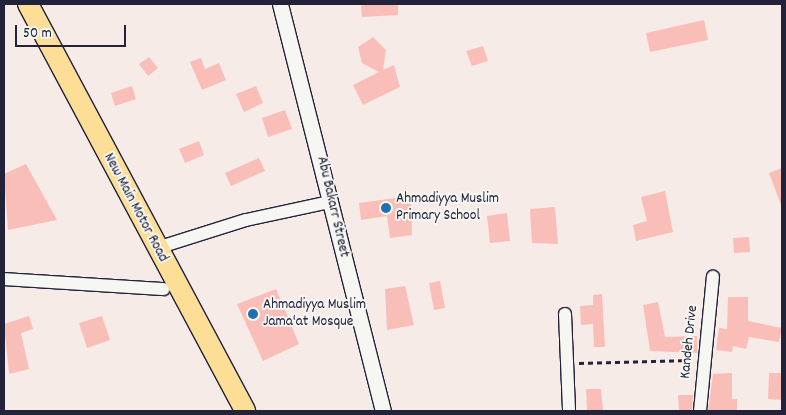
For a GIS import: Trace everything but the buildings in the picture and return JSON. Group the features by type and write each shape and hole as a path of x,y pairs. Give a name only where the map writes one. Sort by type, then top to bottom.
{"highway":[{"name":"New Main Motor Road","path":"13,4 230,411"},
{"name":"New Main Motor Road","path":"28,4 156,248 245,411"}],"street":[{"name":"Abu Bakarr Street","path":"280,4 383,411"},
{"path":"156,248 246,220 330,202"},
{"name":"Kandeh Drive","path":"700,411 703,359 713,277"},
{"path":"4,278 164,289"},
{"path":"565,314 568,411"}],"path":[{"path":"568,363 703,359"}],"place":[{"name":"Ahmadiyya Muslim Primary School","path":"386,208"},
{"name":"Ahmadiyya Muslim Jama'at Mosque","path":"253,314"}]}
